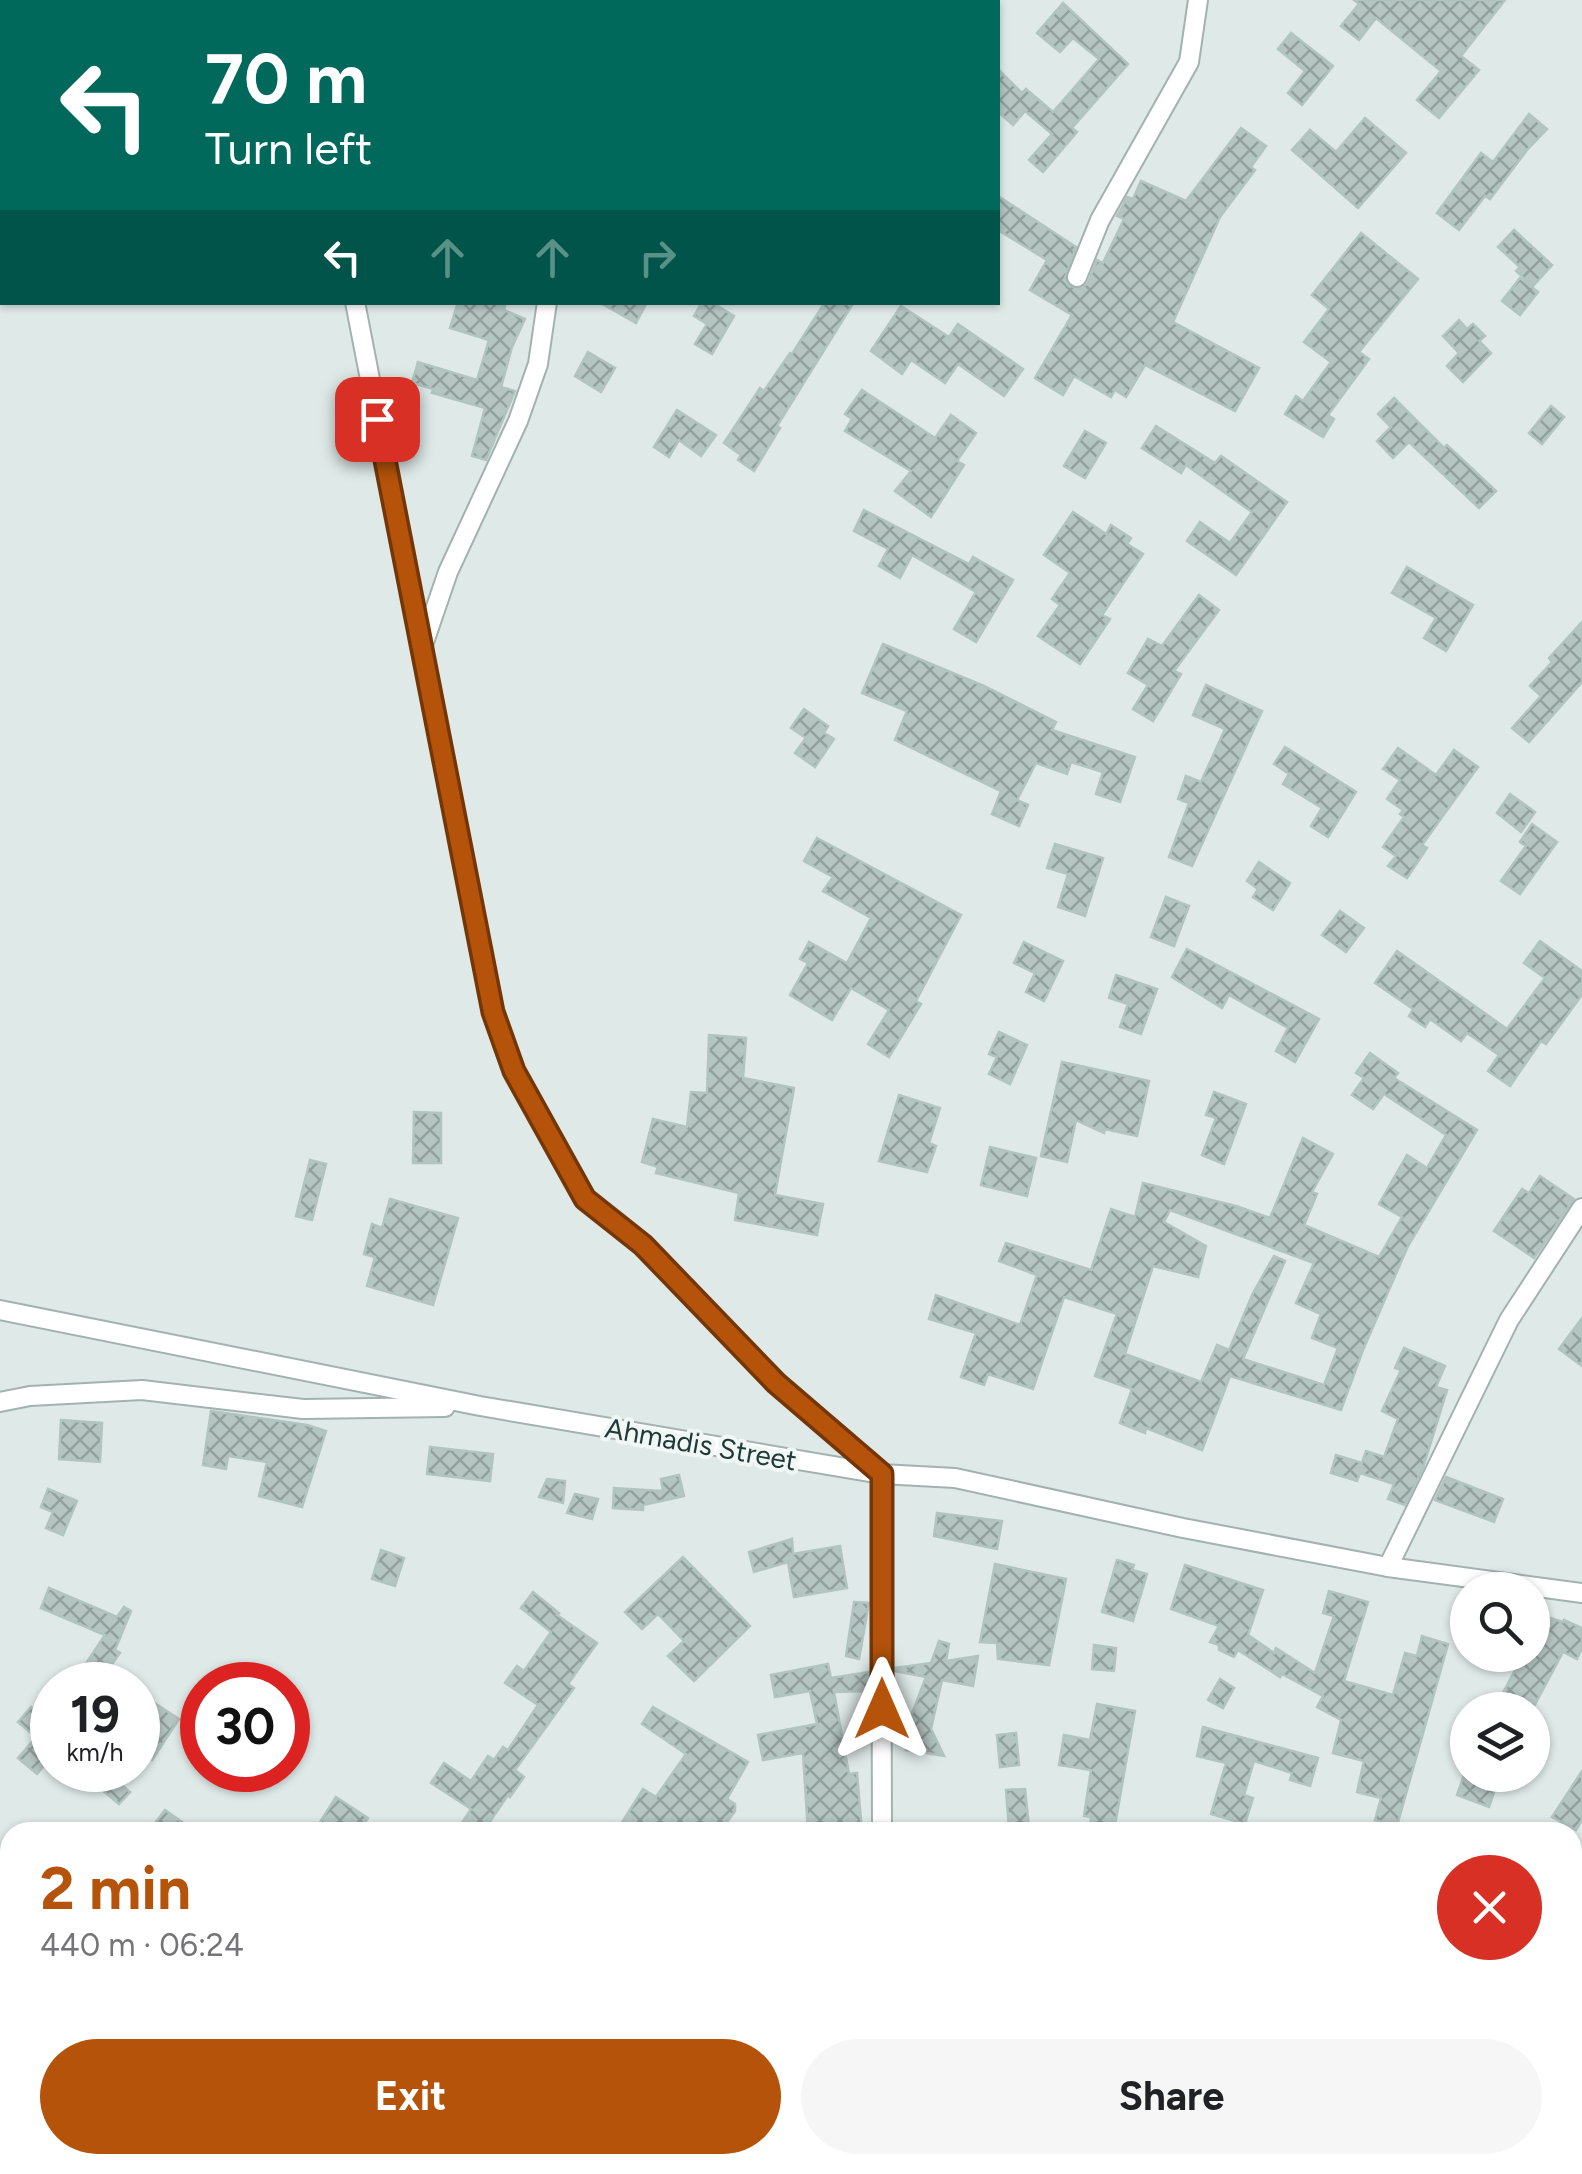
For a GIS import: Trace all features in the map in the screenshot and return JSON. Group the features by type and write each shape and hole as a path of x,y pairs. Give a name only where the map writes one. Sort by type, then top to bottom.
{"street":[{"path":"1077,276 1100,220 1190,62 1198,0"},
{"path":"356,305 493,1012 514,1071 585,1199 643,1245 776,1383 882,1474 882,1822"},
{"path":"421,651 448,572 518,422 538,364 547,305"},
{"path":"1388,1567 1509,1320 1582,1208"},
{"name":"Ahmadis Street","path":"0,1310 480,1406 882,1474 955,1478 1182,1528 1388,1567 1582,1593"},
{"path":"0,1402 30,1396 142,1390 304,1409 480,1406"},
{"path":"758,2174 788,2174"}],"building":[{"path":"1354,0 1505,0 1461,56 1479,70 1439,118 1417,100 1441,71 1376,18 1359,40 1341,26 1359,4"},
{"path":"1063,3 1128,64 1072,128 1077,132 1043,172 1029,160 1052,134 1025,111 1013,125 1000,114 1000,71 1022,93 1026,89 1053,112 1099,59 1073,38 1060,52 1037,33"},
{"path":"1291,33 1333,66 1302,105 1288,93 1305,71 1278,49"},
{"path":"1529,114 1547,129 1490,199 1485,196 1459,230 1437,213 1481,153 1493,162"},
{"path":"1365,118 1406,153 1358,208 1292,150 1310,130 1336,152"},
{"path":"1241,128 1266,146 1251,167 1255,170 1220,217 1173,322 1259,368 1235,411 1145,365 1126,397 1115,390 1111,397 1074,376 1063,395 1035,378 1072,315 1030,290 1047,260 1000,231 1000,197 1076,247 1065,278 1068,285 1080,289 1088,283 1097,260 1103,263 1124,219 1117,216 1127,197 1133,199 1141,181 1186,201"},
{"path":"1514,230 1552,265 1533,286 1516,271 1520,267 1498,247"},
{"path":"1361,233 1418,279 1359,352 1369,359 1328,415 1334,419 1323,437 1285,414 1296,396 1303,401 1331,362 1304,342 1329,309 1312,295"},
{"path":"1520,278 1538,292 1520,315 1502,301"},
{"path":"457,305 505,305 504,310 525,319 501,387 515,391 486,460 472,456 485,408 412,383 418,362 477,380 489,340 450,328"},
{"path":"604,305 645,305 636,323"},
{"path":"700,305 716,305 734,316 712,354 695,344 707,324 694,316"},
{"path":"823,305 852,305 777,426 780,428 754,471 724,443 760,388 764,391"},
{"path":"901,306 949,337 958,324 1023,369 1004,396 958,364 945,383 911,360 902,374 871,351"},
{"path":"1459,320 1467,329 1473,324 1485,336 1479,341 1491,353 1463,382 1447,366 1459,353 1443,336"},
{"path":"588,352 615,368 601,392 575,376"},
{"path":"862,390 935,438 951,415 976,433 957,461 964,465 931,517 895,491 911,471 845,431 852,419 845,414"},
{"path":"1394,398 1444,448 1447,445 1496,491 1479,508 1409,442 1393,458 1377,441 1391,427 1378,414"},
{"path":"1551,406 1564,417 1542,444 1529,433"},
{"path":"677,410 716,435 701,456 679,440 669,457 654,447"},
{"path":"1156,426 1215,463 1221,456 1287,502 1236,575 1187,541 1200,522 1230,543 1252,512 1186,465 1181,473 1142,448"},
{"path":"1085,431 1106,443 1085,478 1064,466"},
{"path":"864,510 969,564 973,557 1013,580 976,642 954,629 976,592 912,555 900,578 879,566 888,549 854,531"},
{"path":"1073,512 1106,534 1111,525 1131,538 1127,544 1143,554 1102,615 1110,619 1080,664 1038,636 1060,605 1052,599 1070,573 1044,555"},
{"path":"1407,567 1473,605 1446,651 1424,638 1436,618 1392,593"},
{"path":"1199,595 1219,610 1174,671 1181,674 1153,721 1133,709 1148,685 1128,673 1148,639 1162,646"},
{"path":"1582,622 1582,682 1529,742 1512,728 1541,696 1530,686"},
{"path":"883,644 984,686 1056,722 1052,730 1135,757 1120,802 1096,794 1103,772 1071,762 1067,774 1036,763 1017,800 1028,805 1019,826 992,814 1001,791 895,740 907,711 862,693"},
{"path":"1206,685 1262,711 1192,866 1169,857 1189,803 1178,799 1186,776 1201,782 1225,729 1193,715"},
{"path":"804,709 828,726 824,733 834,739 815,767 795,753 806,738 791,728"},
{"path":"1285,747 1356,792 1328,837 1311,826 1322,808 1283,784 1289,774 1274,764"},
{"path":"1398,748 1436,775 1454,750 1478,767 1422,845 1427,848 1407,878 1388,866 1396,856 1383,847 1404,817 1400,814 1403,810 1387,799 1400,780 1383,769"},
{"path":"1510,794 1535,812 1521,832 1497,813"},
{"path":"1532,824 1557,842 1520,894 1501,881 1526,846 1520,842"},
{"path":"817,838 961,915 916,1001 921,1004 889,1057 868,1044 889,1010 851,988 832,1020 790,995 808,963 800,959 809,942 847,963 871,918 823,891 833,877 804,861"},
{"path":"1055,844 1103,858 1085,916 1058,907 1068,874 1047,868"},
{"path":"1259,862 1290,883 1273,910 1253,897 1258,889 1247,881"},
{"path":"1166,897 1189,906 1174,946 1151,937"},
{"path":"1340,911 1364,928 1346,952 1322,935"},
{"path":"1540,941 1582,971 1582,995 1546,1044 1541,1041 1510,1086 1488,1071 1499,1055 1467,1033 1461,1041 1430,1019 1425,1027 1409,1016 1413,1009 1375,983 1397,951 1507,1029 1545,978 1524,963"},
{"path":"1024,942 1063,961 1044,1001 1026,992 1035,973 1014,963"},
{"path":"1187,949 1319,1019 1295,1062 1276,1051 1288,1028 1229,995 1222,1008 1172,977"},
{"path":"1116,975 1157,989 1141,1034 1120,1027 1128,1004 1109,998"},
{"path":"999,1032 1027,1045 1010,1084 989,1074 997,1057 989,1054"},
{"path":"709,1035 746,1038 743,1078 794,1088 775,1195 823,1204 817,1235 735,1220 739,1193 656,1173 658,1167 642,1162 653,1119 687,1127 691,1092 707,1093"},
{"path":"1370,1053 1398,1073 1394,1078 1477,1130 1408,1246 1341,1410 1230,1376 1202,1450 1146,1428 1145,1433 1120,1423 1132,1389 1095,1376 1117,1314 1064,1297 1033,1389 988,1374 984,1385 961,1377 976,1333 929,1319 936,1295 1020,1325 1037,1275 999,1261 1006,1243 1091,1270 1111,1209 1135,1217 1143,1183 1270,1218 1303,1138 1333,1154 1312,1192 1317,1194 1304,1225 1379,1257 1402,1217 1379,1204 1407,1155 1427,1168 1446,1135 1384,1094 1373,1109 1352,1095 1364,1078 1356,1073","holes":["1170,1210 1314,1263 1296,1303 1321,1314 1312,1338 1338,1348 1324,1385 1243,1359 1285,1261 1274,1256 1229,1350 1217,1345 1201,1382 1125,1354 1153,1266 1198,1277 1206,1246 1164,1222"]},
{"path":"1062,1062 1149,1081 1137,1136 1105,1129 1104,1133 1076,1120 1067,1162 1041,1156"},
{"path":"1214,1092 1246,1104 1224,1164 1202,1155 1216,1118 1206,1115"},
{"path":"899,1095 940,1108 929,1143 936,1146 927,1172 879,1161"},
{"path":"414,1112 441,1113 441,1163 413,1163"},
{"path":"990,1147 1036,1158 1027,1196 981,1185"},
{"path":"310,1160 326,1164 312,1220 296,1216"},
{"path":"1540,1176 1574,1199 1534,1258 1494,1231 1522,1189 1529,1193"},
{"path":"390,1199 458,1218 433,1305 367,1286 375,1257 364,1254 372,1224 382,1228"},
{"path":"1582,1318 1582,1366 1559,1349"},
{"path":"1404,1348 1445,1366 1436,1387 1447,1390 1423,1468 1405,1505 1388,1499 1394,1484 1360,1473 1357,1481 1331,1473 1336,1455 1362,1463 1366,1451 1384,1457 1398,1419 1382,1411 1401,1370 1395,1368"},
{"path":"211,1411 326,1431 302,1507 259,1496 267,1462 228,1456 226,1469 203,1465"},
{"path":"61,1420 102,1423 100,1462 59,1459"},
{"path":"430,1447 493,1454 490,1481 427,1474"},
{"path":"679,1475 684,1496 643,1505 643,1510 613,1508 614,1488 663,1491 661,1479"},
{"path":"1446,1477 1503,1499 1494,1522 1435,1500"},
{"path":"547,1479 565,1481 563,1503 539,1497"},
{"path":"48,1489 77,1501 63,1535 46,1528 53,1512 41,1507"},
{"path":"575,1494 598,1499 592,1519 567,1513"},
{"path":"937,1513 1002,1521 997,1549 934,1536"},
{"path":"792,1539 793,1554 840,1546 847,1588 794,1597 788,1562 754,1572 749,1552"},
{"path":"381,1550 404,1558 395,1586 372,1579"},
{"path":"683,1557 750,1626 694,1681 668,1656 684,1641 658,1614 642,1629 625,1612"},
{"path":"1117,1560 1147,1574 1133,1621 1102,1612"},
{"path":"995,1564 1066,1579 1049,1665 998,1659 997,1643 980,1642"},
{"path":"1185,1565 1263,1590 1248,1635 1315,1673 1334,1616 1323,1613 1329,1591 1368,1602 1344,1681 1393,1695 1405,1653 1417,1656 1422,1636 1448,1644 1398,1822 1375,1820 1381,1798 1357,1792 1364,1761 1333,1753 1341,1720 1317,1707 1323,1696 1282,1674 1280,1677 1238,1650 1234,1657 1219,1650 1219,1645 1210,1642 1219,1626 1171,1609"},
{"path":"49,1588 117,1617 124,1607 131,1611 115,1650 120,1653 114,1662 87,1662 105,1635 41,1608"},
{"path":"533,1592 557,1615 597,1643 568,1684 574,1688 515,1770 524,1777 510,1797 490,1822 463,1822 471,1809 431,1783 444,1763 471,1781 488,1756 494,1760 503,1747 508,1750 538,1705 505,1683 517,1666 524,1671 551,1632 521,1608"},
{"path":"854,1602 869,1603 859,1659 846,1656"},
{"path":"1550,1618 1582,1628 1582,1648 1577,1659 1563,1652 1542,1692 1503,1692 1514,1672 1550,1672"},
{"path":"939,1641 949,1644 946,1661 978,1656 973,1686 942,1680 931,1729 944,1756 906,1750 911,1716 926,1677 894,1671 931,1663"},
{"path":"1094,1645 1116,1648 1114,1671 1092,1669"},
{"path":"828,1664 831,1678 869,1672 869,1691 834,1692 849,1774 857,1773 861,1822 807,1822 803,1753 763,1760 758,1735 817,1724 810,1691 775,1697 771,1675"},
{"path":"1220,1679 1234,1688 1223,1708 1208,1700"},
{"path":"1097,1704 1135,1711 1116,1822 1090,1822 1091,1817 1084,1816 1091,1770 1059,1765 1064,1735 1090,1740"},
{"path":"160,1707 179,1719 160,1748"},
{"path":"653,1707 748,1762 727,1799 735,1804 727,1822 622,1822 643,1789 656,1797 686,1754 642,1724"},
{"path":"30,1708 30,1732 18,1722"},
{"path":"1203,1727 1318,1758 1310,1786 1290,1780 1292,1773 1254,1761 1244,1795 1253,1798 1246,1822 1238,1822 1211,1814 1226,1763 1197,1756"},
{"path":"1016,1733 1019,1765 1000,1767 997,1735"},
{"path":"30,1744 30,1768 18,1758"},
{"path":"1582,1771 1581,1822 1561,1822 1552,1817"},
{"path":"1025,1789 1028,1822 1008,1822 1006,1790"},
{"path":"105,1792 130,1792 119,1804"},
{"path":"1458,1792 1494,1792 1489,1807 1457,1795"},
{"path":"336,1797 368,1818 365,1822 320,1822"},
{"path":"165,1810 182,1822 156,1822"}],"route":[{"path":"377,419 493,1012 514,1071 585,1199 643,1245 776,1383 882,1474 882,1709"}]}
